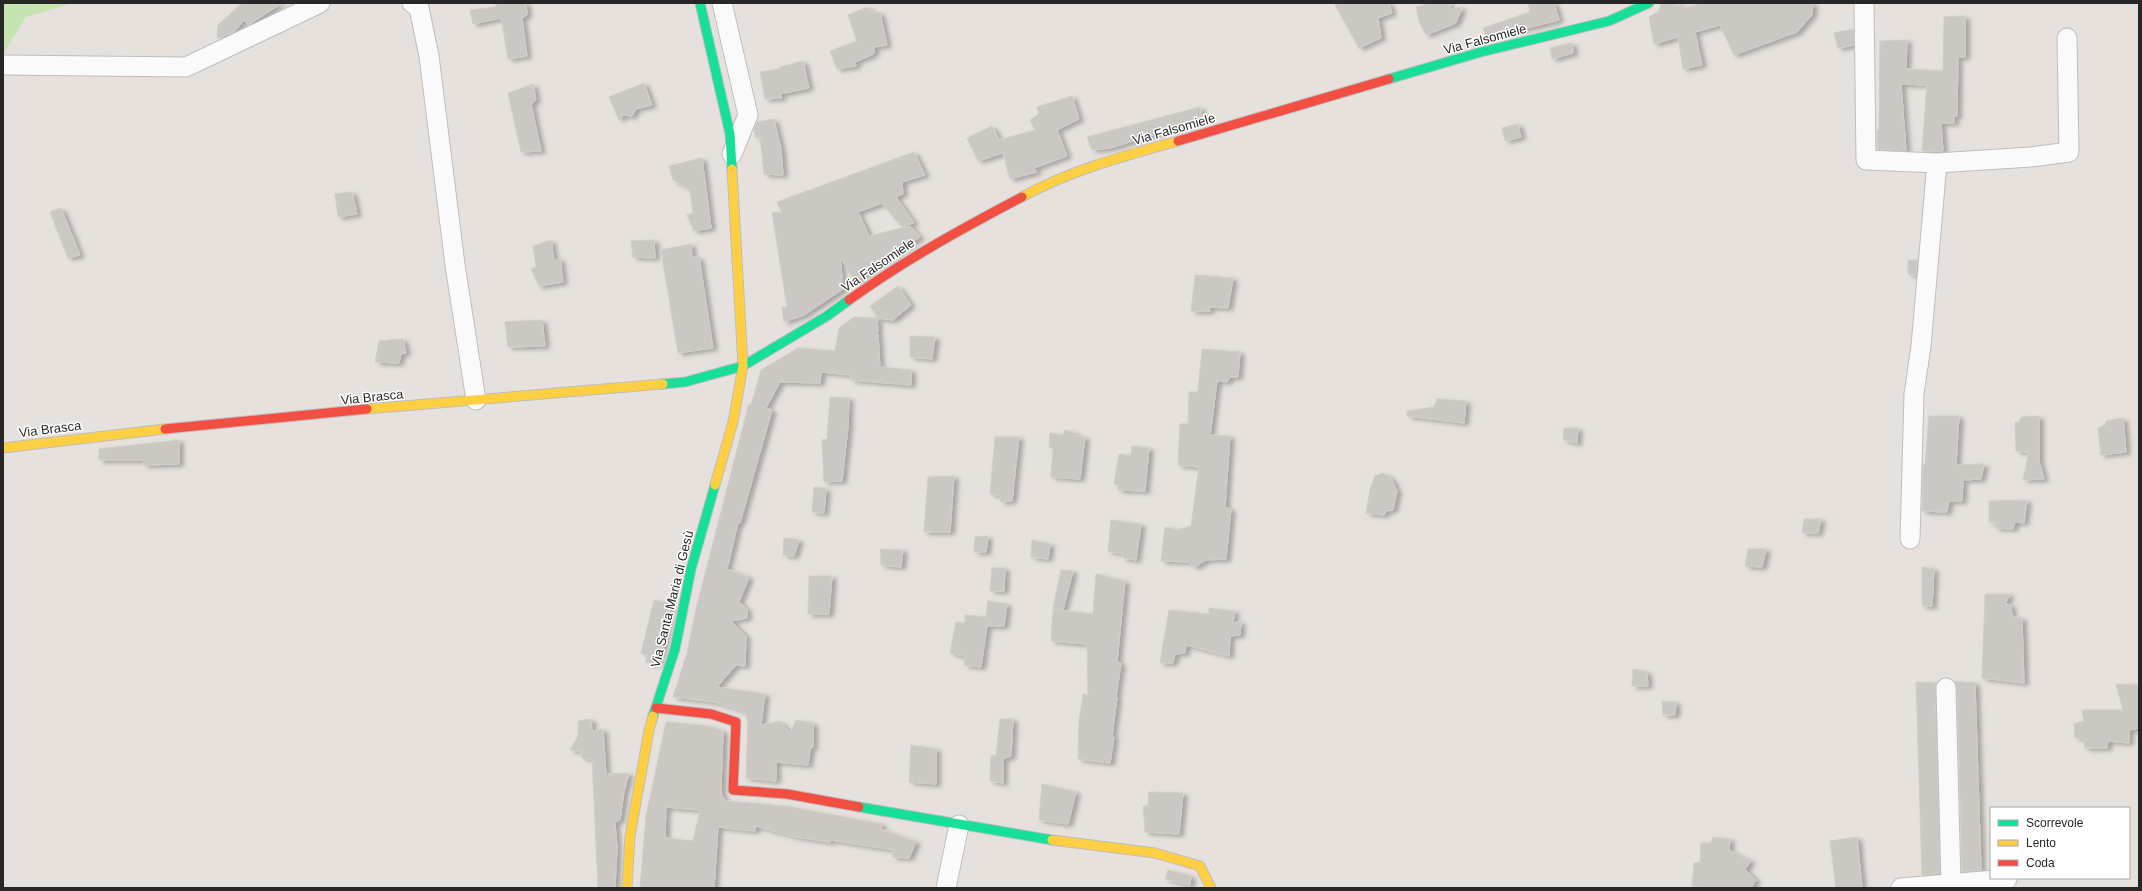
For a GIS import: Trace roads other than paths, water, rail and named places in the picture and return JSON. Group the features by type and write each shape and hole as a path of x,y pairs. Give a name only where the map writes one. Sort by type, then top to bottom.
{"street":[{"path":"3,65 186,67 320,3"},
{"path":"412,3 419,8 429,56 455,265 476,400"},
{"name":"Via Santa Maria di Gesù","path":"627,888 630,836 649,730 675,649 691,569 733,422 743,366 730,134 700,3"},
{"path":"722,3 748,115 732,154"},
{"name":"Via Falsomiele","path":"743,366 827,316 888,272 933,244 1053,180 1105,162 1481,52 1609,21 1649,3"},
{"path":"1864,3 1866,160 1937,163 2031,157 2069,152 2066,38"},
{"path":"1910,539 1914,394 1922,338 1937,163"},
{"name":"Via Brasca","path":"3,448 132,432 685,382 743,366"},
{"path":"1946,688 1951,884"},
{"path":"656,708 711,714 736,722 733,790 787,794 1033,838 1155,853 1200,866 1211,888"},
{"path":"946,888 959,825"},
{"path":"1901,888 2007,879"}]}
